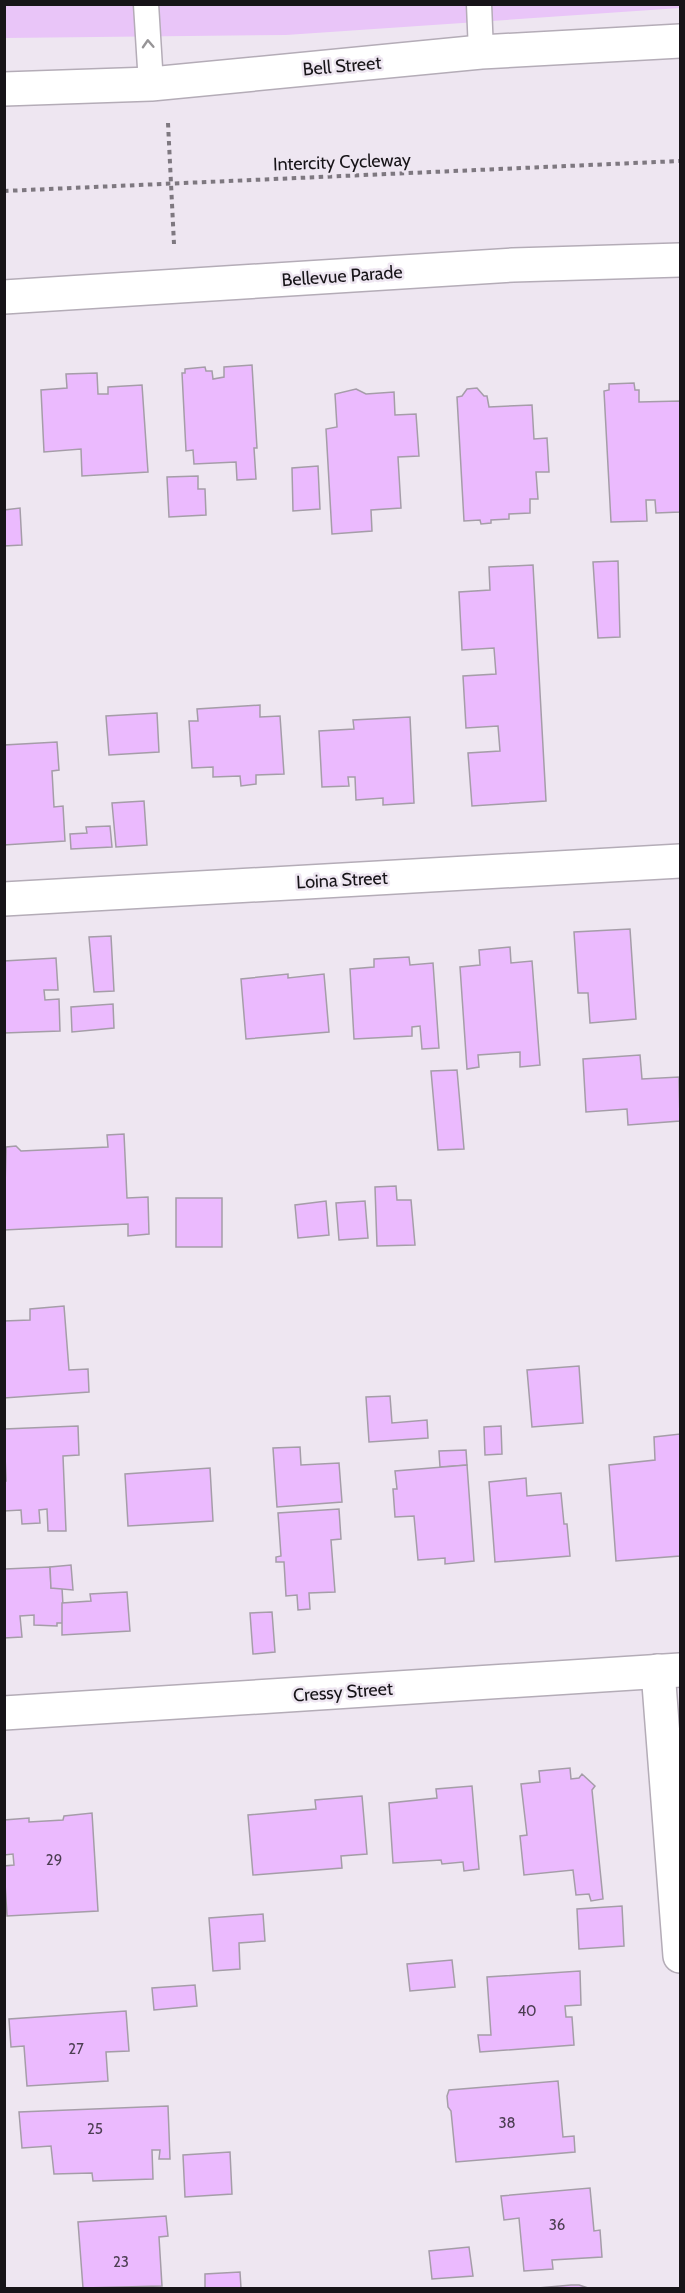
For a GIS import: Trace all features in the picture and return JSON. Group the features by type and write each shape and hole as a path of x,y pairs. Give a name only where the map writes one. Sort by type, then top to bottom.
{"street":[{"name":"Bell Street","path":"4,89 151,84 481,52 681,41"},
{"name":"Bellevue Parade","path":"4,297 513,265 681,260"},
{"name":"Loina Street","path":"4,899 681,861"},
{"name":"Cressy Street","path":"4,1713 669,1670"},
{"path":"669,1670 681,1956"}],"lane":[{"path":"146,4 151,84"},
{"path":"479,4 481,52"}],"path":[{"path":"168,119 176,287"},
{"name":"Intercity Cycleway","path":"4,191 681,161"}],"shaded area":[{"path":"680,4 680,8 286,35 5,38 4,5"}],"building":[{"path":"252,365 257,448 254,448 256,479 237,480 236,462 194,464 193,450 186,451 182,373 185,373 185,369 205,367 206,371 212,371 213,379 224,377 224,367"},
{"path":"97,373 98,394 108,394 108,387 142,385 148,472 82,476 81,449 44,452 41,390 67,388 66,374"},
{"path":"634,383 635,390 639,390 639,402 680,401 680,512 656,513 655,500 646,500 647,521 611,522 604,391 609,390 609,384"},
{"path":"477,388 484,396 487,396 489,407 532,405 534,439 547,438 549,472 536,472 538,499 530,499 530,513 509,514 509,519 491,520 491,523 481,524 480,520 464,521 457,397 462,396 467,389"},
{"path":"356,389 366,394 394,392 395,415 416,414 419,456 398,457 401,508 371,510 372,531 332,534 326,429 337,427 335,394"},
{"path":"318,466 320,509 293,511 292,468"},
{"path":"198,476 198,489 205,489 206,515 169,517 167,477"},
{"path":"20,508 22,545 4,546 4,510"},
{"path":"618,561 620,637 598,638 593,562"},
{"path":"533,565 546,801 472,806 468,753 500,751 498,726 466,728 463,676 496,674 494,648 462,650 459,592 490,590 489,567"},
{"path":"260,705 260,717 280,716 284,774 256,775 256,784 241,786 240,776 213,777 213,767 192,768 189,721 198,721 197,709"},
{"path":"157,713 159,752 109,755 106,716"},
{"path":"410,717 414,803 383,805 383,798 356,800 355,777 348,777 349,786 322,787 319,731 354,729 353,720"},
{"path":"57,742 59,770 52,771 54,807 63,806 65,841 4,845 4,745"},
{"path":"144,801 147,845 116,847 112,803"},
{"path":"110,826 112,847 71,849 70,834 87,833 86,827"},
{"path":"630,929 636,1019 590,1023 588,993 578,993 574,932"},
{"path":"111,936 114,991 94,992 89,937"},
{"path":"510,947 511,963 532,961 540,1065 520,1067 520,1052 478,1055 479,1067 467,1069 460,967 480,965 479,950"},
{"path":"409,957 410,965 433,963 439,1048 422,1049 420,1026 412,1027 412,1036 354,1039 350,969 374,967 374,959"},
{"path":"56,958 58,990 44,990 45,1000 59,999 60,1031 4,1033 4,961"},
{"path":"288,974 288,978 324,974 329,1032 246,1039 241,979"},
{"path":"113,1004 114,1028 72,1032 71,1007"},
{"path":"640,1055 642,1079 679,1077 680,1121 628,1125 627,1109 586,1112 583,1059"},
{"path":"457,1070 464,1149 438,1150 431,1071"},
{"path":"124,1134 127,1198 148,1197 149,1234 128,1236 128,1224 4,1230 6,1147 16,1146 21,1151 108,1147 107,1135"},
{"path":"396,1186 397,1200 411,1200 415,1245 377,1246 375,1187"},
{"path":"176,1198 222,1198 222,1247 176,1247"},
{"path":"326,1201 329,1235 298,1238 295,1205"},
{"path":"365,1201 368,1238 339,1240 336,1203"},
{"path":"64,1306 69,1370 88,1369 89,1392 4,1398 4,1321 30,1320 30,1309"},
{"path":"579,1366 583,1423 532,1427 527,1370"},
{"path":"390,1396 392,1423 427,1420 428,1438 369,1442 366,1397"},
{"path":"78,1426 79,1455 63,1456 66,1531 48,1531 47,1509 39,1510 40,1523 22,1524 21,1510 4,1511 4,1481 6,1481 4,1429"},
{"path":"501,1426 502,1454 485,1455 484,1427"},
{"path":"680,1434 680,1556 616,1561 609,1465 655,1460 654,1437"},
{"path":"300,1447 301,1465 339,1463 342,1502 277,1507 273,1448"},
{"path":"466,1450 467,1465 440,1467 439,1451"},
{"path":"467,1465 474,1561 445,1564 445,1558 418,1560 414,1516 395,1517 393,1489 397,1489 395,1471"},
{"path":"210,1468 213,1521 128,1526 125,1474"},
{"path":"526,1478 527,1496 561,1493 570,1556 495,1562 489,1482"},
{"path":"339,1509 341,1539 331,1540 335,1592 309,1593 310,1609 298,1610 297,1595 286,1596 284,1562 276,1562 276,1557 281,1556 278,1513"},
{"path":"4,1558 5,1569 50,1567 51,1588 62,1588 64,1623 57,1623 57,1626 34,1625 34,1615 20,1616 22,1637 4,1638"},
{"path":"71,1565 73,1590 51,1588 50,1567"},
{"path":"127,1592 130,1631 62,1635 62,1603 91,1601 90,1594"},
{"path":"272,1612 275,1652 253,1654 250,1613"},
{"path":"570,1768 571,1779 579,1778 582,1774 595,1786 592,1790 603,1899 591,1901 589,1894 576,1895 573,1870 524,1875 520,1836 527,1835 521,1784 540,1782 539,1771"},
{"path":"472,1786 479,1869 464,1871 463,1862 442,1864 441,1860 393,1863 389,1803 437,1798 436,1789"},
{"path":"362,1796 367,1854 341,1856 342,1868 253,1875 248,1815 316,1809 315,1800"},
{"path":"92,1813 98,1911 7,1916 4,1866 14,1865 13,1854 4,1855 4,1820 29,1818 29,1822 63,1820 64,1816"},
{"path":"622,1906 624,1946 579,1949 577,1909"},
{"path":"263,1914 265,1941 239,1943 240,1969 213,1971 209,1918"},
{"path":"452,1960 455,1987 410,1991 407,1964"},
{"path":"580,1971 581,2005 565,2006 566,2017 572,2017 574,2045 480,2052 478,2035 491,2035 487,1977"},
{"path":"195,1985 197,2006 154,2010 152,1988"},
{"path":"126,2011 129,2051 106,2052 108,2081 27,2086 24,2046 11,2047 9,2019"},
{"path":"558,2081 563,2137 574,2136 575,2152 456,2162 451,2111 448,2107 449,2090"},
{"path":"168,2106 170,2159 159,2159 160,2150 152,2150 153,2179 93,2181 92,2173 54,2174 51,2146 22,2148 19,2112"},
{"path":"230,2152 232,2194 185,2197 183,2155"},
{"path":"590,2188 594,2231 600,2230 602,2257 552,2260 553,2269 524,2271 519,2218 504,2220 501,2196"},
{"path":"166,2216 168,2236 159,2237 162,2286 83,2288 78,2222"},
{"path":"469,2247 473,2276 432,2279 429,2251"},
{"path":"240,2272 241,2288 205,2288 205,2274"},
{"path":"571,2285 588,2288 538,2288"}]}
